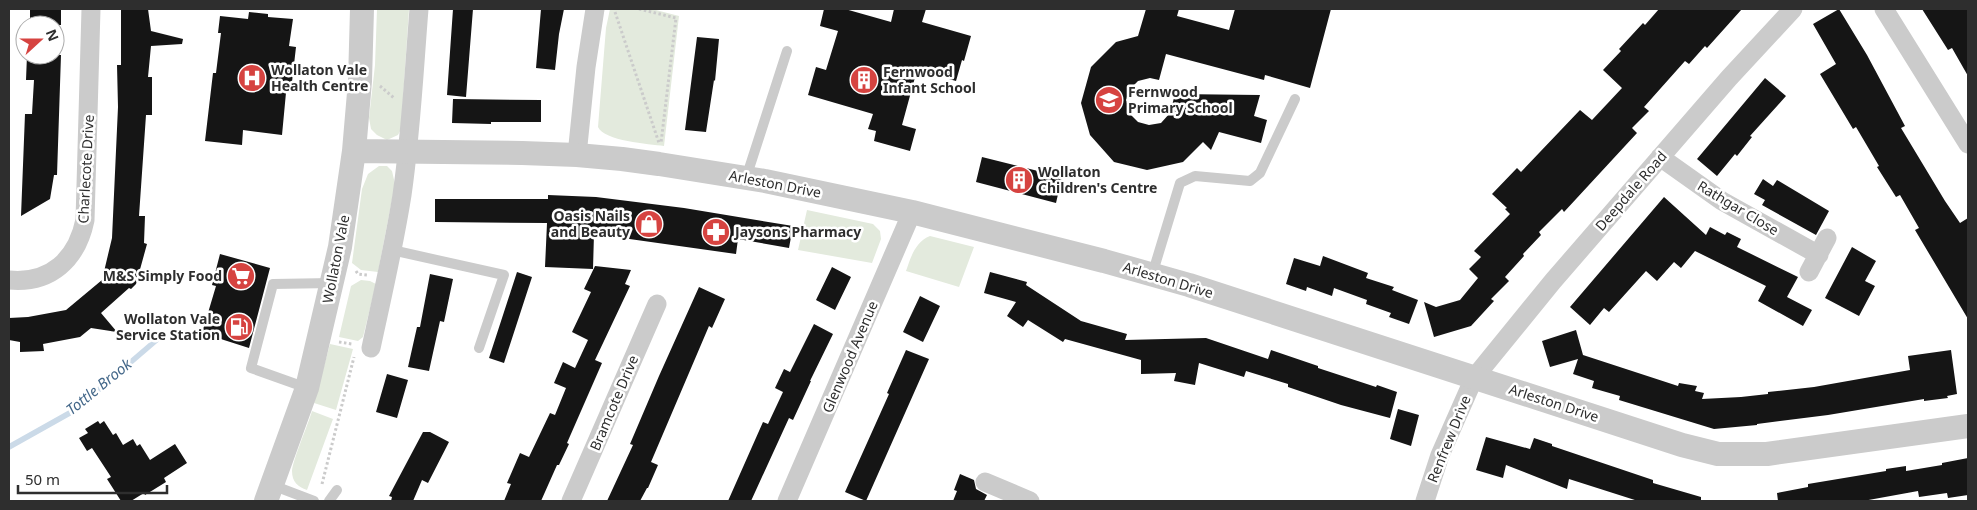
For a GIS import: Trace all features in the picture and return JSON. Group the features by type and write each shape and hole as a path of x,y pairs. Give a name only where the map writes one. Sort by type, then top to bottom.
{"street":[{"name":"Charlecote Drive","path":"9,280 34,280 57,269 70,257 82,235 85,220 91,9"},
{"name":"Wollaton Vale","path":"269,493 307,388 340,247 354,151 360,81 362,9"},
{"path":"371,348 392,250 407,153 419,9"},
{"path":"577,155 586,66 595,9"},
{"name":"Deepdale Road","path":"1474,378 1553,281 1660,157 1793,9"},
{"path":"1884,9 1968,144"},
{"name":"Arleston Drive","path":"354,151 577,155 659,164 746,178 912,212 1152,275 1682,445 1718,454 1767,454 1968,426"},
{"name":"Rathgar Close","path":"1660,157 1722,201 1823,246 1809,272"},
{"name":"Glenwood Avenue","path":"787,501 912,212"},
{"name":"Bramcote Drive","path":"571,501 657,304"},
{"name":"Renfrew Drive","path":"1425,501 1440,455 1474,378"},
{"path":"985,482 1006,497 1030,501"}],"lane":[{"path":"746,178 788,52"},
{"path":"1152,275 1180,183 1195,176 1250,181 1260,173 1295,100"},
{"path":"392,250 504,275 480,348"},
{"path":"307,388 251,368 273,284 332,284"},
{"path":"329,501 336,490"},
{"path":"269,493 314,501"}],"path":[{"path":"614,9 660,146 676,18 639,9"},
{"path":"376,83 411,114"},
{"path":"320,492 358,345 371,348"}],"shaded area":[{"path":"377,9 409,9 401,129 398,135 387,140 377,135 371,129 369,118 375,65"},
{"path":"610,9 652,9 679,16 664,146 618,139 602,132 598,127 606,28"},
{"path":"379,166 387,166 392,171 395,184 378,272 361,270 352,263 362,189 368,174"},
{"path":"807,210 873,224 880,231 881,239 872,263 798,250"},
{"path":"930,236 974,247 959,287 906,271 917,246"},
{"path":"361,280 376,284 363,337 358,341 339,337 351,286"},
{"path":"330,344 353,349 336,410 314,403"},
{"path":"312,411 333,419 307,490 296,484 292,471"}],"building":[{"path":"30,9 61,9 61,15 30,15"},
{"path":"121,9 148,9 151,31 183,39 182,44 151,46 148,77 152,77 152,115 146,115 139,216 145,216 144,243 147,244 136,284 101,313 117,332 91,328 80,337 43,344 44,351 20,352 20,342 9,340 9,318 28,317 66,310 102,280 112,238 118,107 117,65 121,65"},
{"path":"453,9 473,9 466,97 447,95"},
{"path":"541,9 564,9 555,70 536,68"},
{"name":"Fernwood Infant School","path":"824,9 845,9 891,22 894,9 926,9 922,22 971,36 956,81 917,70 902,125 916,129 910,151 874,141 876,131 868,129 873,114 808,95 816,67 826,70 838,31 820,26"},
{"path":"1146,9 1179,9 1177,16 1229,30 1235,9 1331,9 1310,88 1265,75 1264,80 1166,54 1159,80 1150,78 1138,81 1129,90 1126,100 1130,114 1138,122 1149,125 1161,123 1170,113 1175,94 1260,95 1254,116 1267,120 1261,143 1219,132 1211,150 1203,142 1183,162 1147,170 1114,162 1090,135 1081,103 1091,67 1116,42 1138,36"},
{"path":"1659,9 1742,9 1707,48 1705,46 1689,64 1685,61 1644,107 1649,111 1632,128 1637,133 1564,212 1562,209 1539,232 1541,235 1505,277 1509,281 1491,299 1494,301 1471,326 1434,337 1424,302 1436,307 1460,300 1478,278 1469,269 1481,257 1474,251 1510,214 1505,209 1507,208 1492,194 1517,168 1521,172 1580,110 1592,120 1622,88 1603,70 1621,51 1619,49"},
{"path":"1839,9 1867,55 1905,126 1901,128 1945,201 1960,223 1968,218 1968,319 1915,230 1919,228 1900,195 1896,197 1877,167 1879,166 1856,127 1853,129 1820,74 1836,64 1813,24"},
{"path":"1922,9 1968,9 1968,76 1952,48 1948,50"},
{"name":"Wollaton Vale Health Centre","path":"249,12 268,14 268,17 293,19 289,46 296,47 292,82 287,82 282,135 243,130 242,145 205,141 213,73 216,73 221,33 218,33 220,16 248,19"},
{"path":"697,37 719,39 715,81 706,132 685,130"},
{"path":"27,65 61,65 57,175 54,175 50,199 21,216 25,114 32,114 34,80 26,80"},
{"path":"1765,78 1786,96 1750,136 1752,137 1737,156 1735,154 1717,176 1697,159"},
{"path":"453,99 541,100 541,122 452,123"},
{"name":"Wollaton Children's Centre","path":"982,157 1062,177 1056,203 976,182"},
{"path":"1763,179 1773,186 1777,180 1829,211 1816,235 1762,205 1765,200 1754,194"},
{"path":"548,195 596,197 684,208 793,226 789,248 738,239 736,254 594,234 593,269 545,267 547,223 435,222 435,199 548,199"},
{"path":"1664,197 1706,235 1710,227 1725,235 1727,232 1741,239 1737,247 1798,277 1787,297 1812,310 1803,326 1758,301 1766,286 1695,251 1681,268 1674,262 1657,281 1646,271 1609,312 1604,308 1590,325 1570,307"},
{"path":"1852,247 1876,261 1865,281 1875,286 1859,316 1825,298"},
{"path":"220,254 270,268 249,348 202,333 216,286 212,285"},
{"path":"1323,256 1368,273 1366,278 1394,287 1392,290 1418,300 1409,324 1389,317 1391,313 1366,304 1367,300 1334,288 1332,296 1307,287 1306,291 1286,284 1294,258 1320,266"},
{"path":"595,266 631,270 625,284 630,286 595,360 602,363 567,443 569,444 559,465 557,465 541,501 504,501 511,484 507,483 520,453 529,457 550,413 555,415 566,388 554,383 563,362 575,368 588,340 572,332 591,292 584,289"},
{"path":"832,267 851,277 835,310 816,300"},
{"path":"517,272 532,277 504,363 489,358"},
{"path":"990,272 1027,282 1026,285 1081,321 1127,334 1125,340 1206,338 1268,359 1271,350 1318,366 1318,368 1397,392 1390,418 1341,405 1288,387 1288,384 1246,371 1244,377 1199,363 1195,385 1174,381 1176,373 1141,374 1141,360 1065,339 1063,342 1028,320 1023,327 1007,316 1016,302 984,293"},
{"path":"430,274 453,279 444,322 440,321 429,371 408,367 417,327 420,327"},
{"path":"699,287 725,299 712,328 709,326 651,462 658,465 640,501 607,501 633,445 630,444"},
{"path":"920,296 940,306 923,342 903,332"},
{"path":"814,324 833,334 793,420 789,418 751,501 728,501 763,422 768,424 783,392 775,388 784,369 790,372"},
{"path":"1576,330 1583,355 1678,386 1679,383 1697,386 1695,391 1704,393 1702,399 1768,394 1768,392 1814,387 1910,370 1908,356 1951,350 1957,394 1947,396 1948,398 1924,401 1924,399 1828,415 1714,429 1619,400 1620,396 1592,388 1594,381 1573,374 1578,359 1550,367 1542,341"},
{"path":"906,350 929,359 866,501 845,492 889,394 887,393"},
{"path":"387,374 408,380 397,418 376,412"},
{"path":"1398,409 1419,415 1411,446 1390,439"},
{"path":"98,421 100,424 104,421 113,435 116,433 123,445 133,439 137,446 140,444 150,460 175,444 187,463 164,478 166,482 145,495 144,493 131,501 121,501 107,479 111,477 92,448 87,451 79,438 88,433 85,429"},
{"path":"423,432 430,432 449,442 428,483 422,480 413,501 391,501 392,497 389,496"},
{"path":"1486,437 1530,449 1534,438 1552,444 1552,446 1653,480 1653,483 1701,497 1701,501 1638,501 1569,479 1567,489 1506,465 1503,478 1476,470"},
{"path":"1968,458 1968,495 1948,498 1947,493 1919,497 1918,491 1863,501 1778,501 1777,493 1808,487 1808,484 1906,466 1906,471 1942,465 1942,463"},
{"path":"960,474 974,480 976,489 987,495 984,501 953,501 957,491 954,490"}],"waterway":[{"name":"Tottle Brook","path":"9,447 75,410 160,337"}],"place":[{"name":"Wollaton Vale Health Centre","path":"252,78"},
{"name":"Fernwood Infant School","path":"864,80"},
{"name":"Fernwood Primary School","path":"1109,100"},
{"name":"Wollaton Children's Centre","path":"1019,180"},
{"name":"Oasis Nails and Beauty","path":"649,224"},
{"name":"Jaysons Pharmacy","path":"716,232"},
{"name":"M&S Simply Food","path":"241,276"},
{"name":"Wollaton Vale Service Station","path":"239,327"}]}
